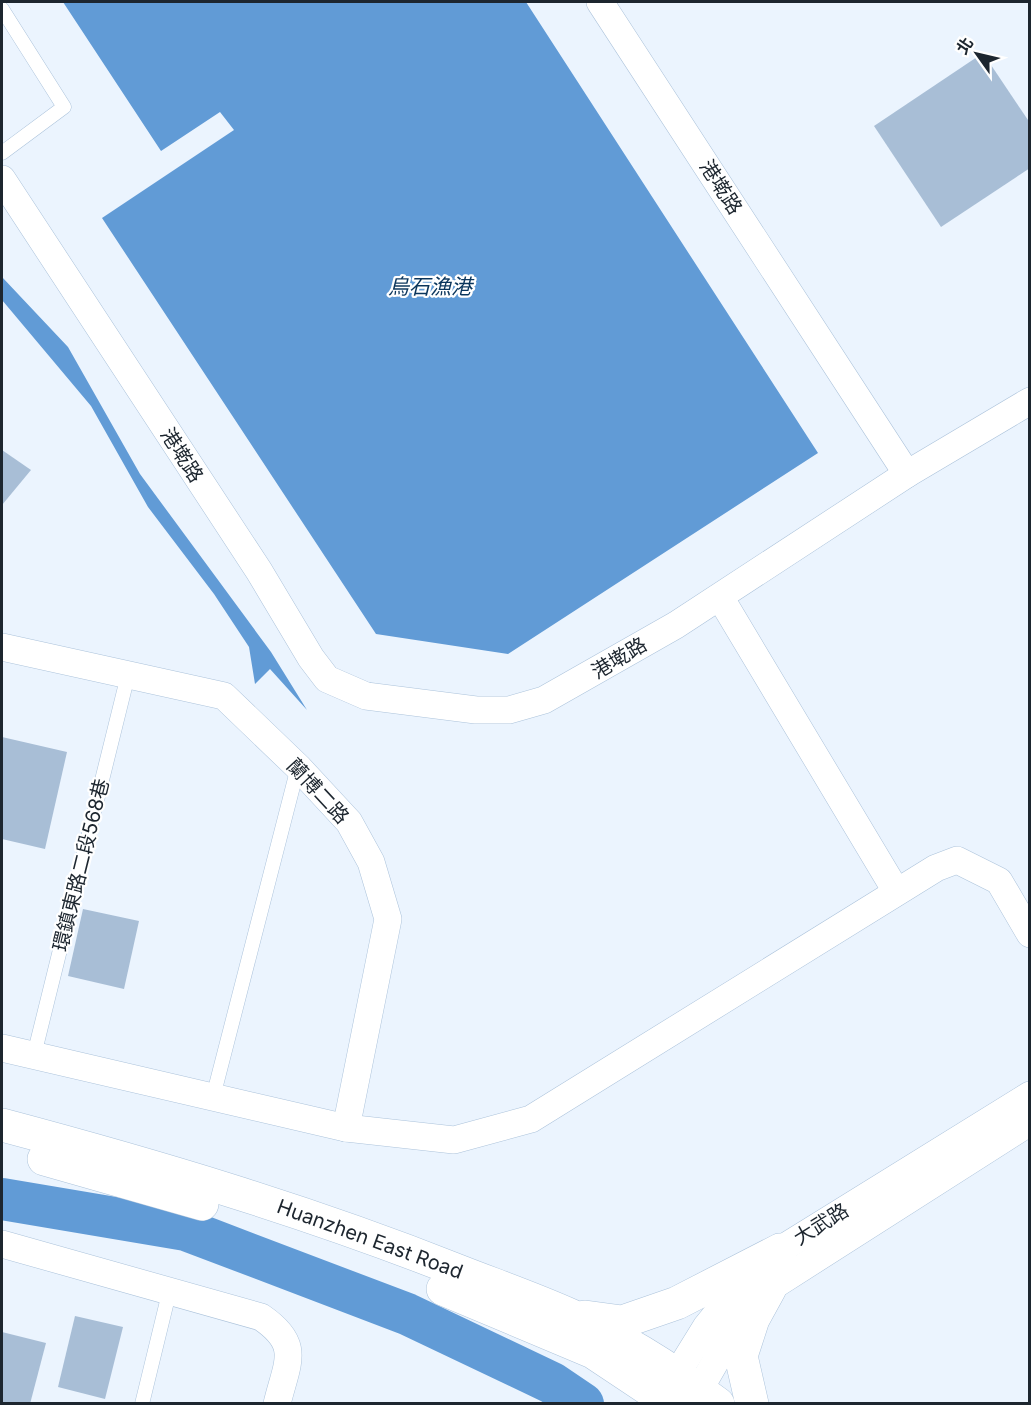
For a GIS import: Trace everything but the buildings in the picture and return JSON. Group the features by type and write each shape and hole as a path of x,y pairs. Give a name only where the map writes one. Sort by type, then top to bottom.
{"street":[{"name":"港墘路","path":"2,179 259,571 311,658 327,679 366,696 476,710 509,710 544,700 720,597 907,474 600,2"},
{"path":"907,474 1029,401"},
{"path":"720,597 896,891"},
{"name":"蘭博二路","path":"2,647 224,696 298,767 349,822 371,862 388,919 346,1128"},
{"path":"2,1048 346,1128 454,1140 531,1119 896,891 936,868 957,860 999,881 1029,933"},
{"name":"大武路","path":"682,1397 706,1327 744,1280 780,1250 1029,1095"},
{"name":"大武路","path":"682,1397 736,1326 770,1288 1029,1122"},
{"name":"Huanzhen East Road","path":"2,1125 143,1162 279,1205 571,1315 682,1397"},
{"name":"Huanzhen East Road","path":"2,1149 192,1201 278,1228 446,1290 593,1352 682,1397"},
{"path":"2,1244 170,1289 261,1317 276,1328 286,1340 290,1353 277,1404"},
{"path":"571,1315 622,1322 677,1303 780,1250"},
{"path":"752,1404 741,1356 753,1319 770,1288"}],"lane":[{"path":"2,9 64,107 2,153"},
{"name":"環鎮東路二段568巷","path":"34,1055 128,675"},
{"path":"213,1097 298,767"},
{"path":"142,1404 170,1289"}],"water":[{"name":"烏石漁港","path":"63,2 526,2 818,453 508,654 376,634 102,218 234,130 220,112 161,151"},
{"path":"2,277 68,347 140,474 271,652 307,710 270,669 255,684 249,647 214,594 148,507 91,406 2,300"}],"waterway":[{"path":"2,1199 186,1230 407,1314 552,1383 583,1404"}]}
